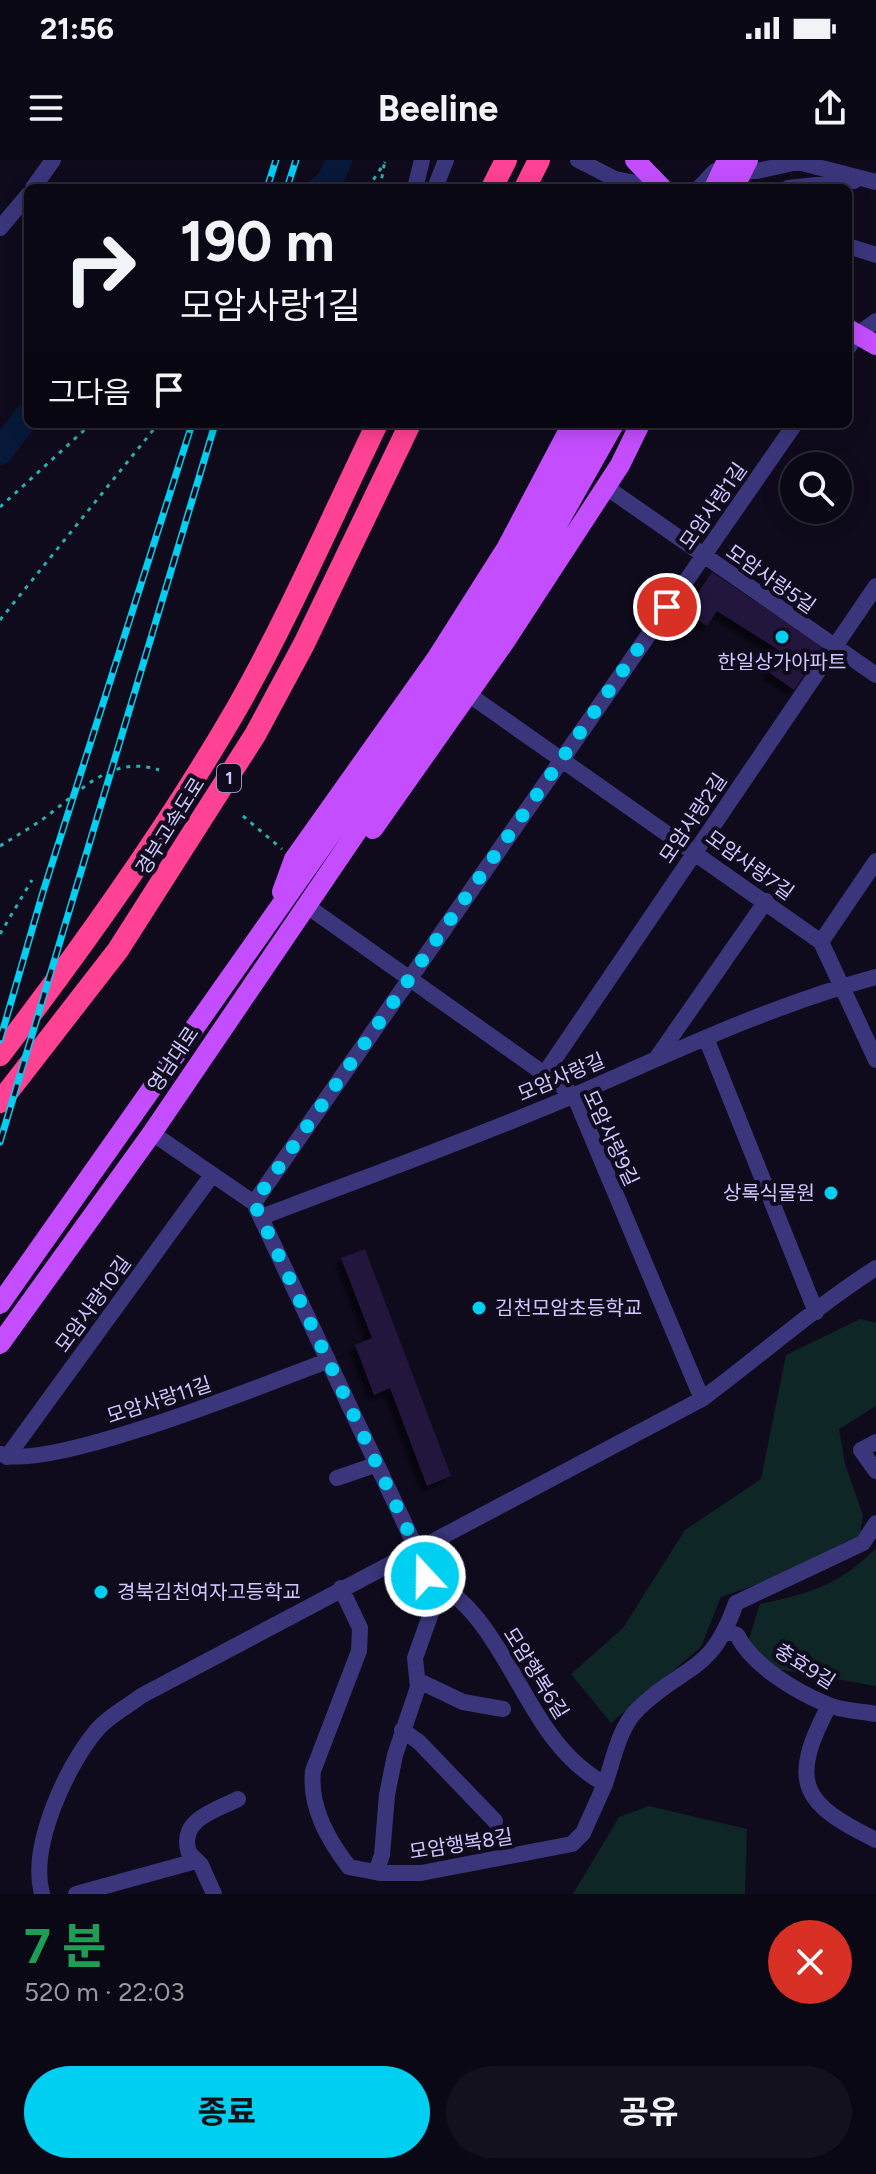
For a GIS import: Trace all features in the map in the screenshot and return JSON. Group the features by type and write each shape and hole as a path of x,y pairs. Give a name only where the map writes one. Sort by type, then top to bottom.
{"highway":[{"path":"494,184 506,160"},
{"path":"527,184 539,160"},
{"name":"경부고속도로","path":"0,1055 94,927 199,771 282,623 375,428"},
{"name":"경부고속도로","path":"0,1102 118,950 247,748 304,644 408,428"}],"main road":[{"path":"635,160 658,184"},
{"path":"716,184 727,160"},
{"path":"736,184 748,160"},
{"path":"852,337 876,345"},
{"path":"280,924 294,859 436,659 507,547 570,428"},
{"path":"373,791 510,575 591,428"},
{"path":"373,791 525,582 612,428"},
{"path":"280,924 314,911 468,694 606,487 638,428"},
{"name":"영남대로","path":"0,1304 280,924 373,791"},
{"name":"영남대로","path":"0,1344 152,1133 280,924"}],"street":[{"path":"36,184 53,160"},
{"path":"416,184 422,160"},
{"path":"437,184 446,160"},
{"path":"578,160 615,179 641,184"},
{"path":"759,160 798,162 870,181"},
{"path":"703,184 715,171 757,171 798,162"},
{"path":"835,184 870,181"},
{"path":"0,228 24,200"},
{"path":"852,247 876,255"},
{"path":"852,336 876,321"},
{"name":"모암사랑1길","path":"258,1210 409,979 792,428"},
{"name":"모암사랑5길","path":"606,487 876,675"},
{"name":"모암사랑2길","path":"545,1073 876,586"},
{"name":"모암사랑7길","path":"468,694 695,850 821,942 876,1060"},
{"path":"821,942 876,861"},
{"path":"658,1056 766,901"},
{"name":"모암사랑9길","path":"314,911 574,1095 702,1399"},
{"name":"모암사랑길","path":"258,1210 574,1095 658,1056 843,986 876,977"},
{"path":"706,1038 816,1312"},
{"path":"152,1133 258,1210 418,1552 431,1613 415,1658 419,1681 402,1730 387,1795 382,1855 376,1872"},
{"name":"모암사랑10길","path":"3,1455 212,1175"},
{"path":"42,1894 40,1847 67,1774 97,1729 141,1696 702,1399 876,1268"},
{"name":"모암사랑11길","path":"3,1455 35,1457 146,1428 327,1361"},
{"path":"876,1442 861,1450 876,1471"},
{"path":"337,1478 375,1465"},
{"path":"605,1784 621,1736 636,1711 704,1662 726,1631 736,1603 863,1543 876,1523"},
{"name":"모암행복6길","path":"425,1576 455,1594 493,1639 543,1726 583,1772 605,1784"},
{"name":"모암행복8길","path":"341,1588 360,1628 359,1651 313,1771 311,1787 330,1843 349,1867 376,1872 421,1873 572,1844 583,1833 605,1784"},
{"name":"충효9길","path":"726,1631 737,1635 743,1648 784,1681 829,1706 876,1714"},
{"path":"419,1681 463,1702 503,1709"},
{"path":"829,1706 814,1733 807,1760 811,1795 831,1817 876,1840"},
{"path":"402,1730 419,1742 495,1821"},
{"path":"214,1894 204,1870 186,1845 190,1827 195,1821 238,1799"},
{"path":"76,1894 196,1861"}],"path":[{"path":"371,184 385,161"},
{"path":"381,184 385,161"},
{"path":"0,507 87,428"},
{"path":"0,620 155,428"},
{"path":"0,846 108,772 129,766 159,770"},
{"path":"243,816 294,859"},
{"path":"0,934 32,880"}],"green space":[{"path":"860,1319 876,1323 876,1406 839,1429 845,1464 863,1515 859,1542 801,1569 721,1597 701,1647 611,1723 571,1674 623,1628 685,1530 761,1479 786,1355"},
{"path":"876,1548 876,1686 776,1669 747,1645 760,1604 794,1596 836,1580"},
{"path":"649,1806 747,1829 745,1894 573,1894 619,1817"}],"building":[{"name":"한일상가아파트","path":"712,572 823,647 794,690 767,671 780,651 717,611 707,626 685,612"},
{"path":"365,1249 451,1476 427,1486 390,1388 374,1395 355,1345 372,1338 341,1258"}],"waterway":[{"path":"326,184 339,160"},
{"path":"0,452 24,420"}],"railway":[{"path":"268,184 276,160"},
{"path":"288,184 296,160"},
{"path":"0,1040 43,892 191,428"},
{"path":"0,1142 214,428"}],"place":[{"name":"한일상가아파트","path":"782,637"},
{"name":"상록식물원","path":"831,1193"},
{"name":"김천모암초등학교","path":"479,1308"},
{"name":"경북김천여자고등학교","path":"101,1592"}],"route":[{"path":"425,1576 418,1552 254,1203 667,607"}]}
